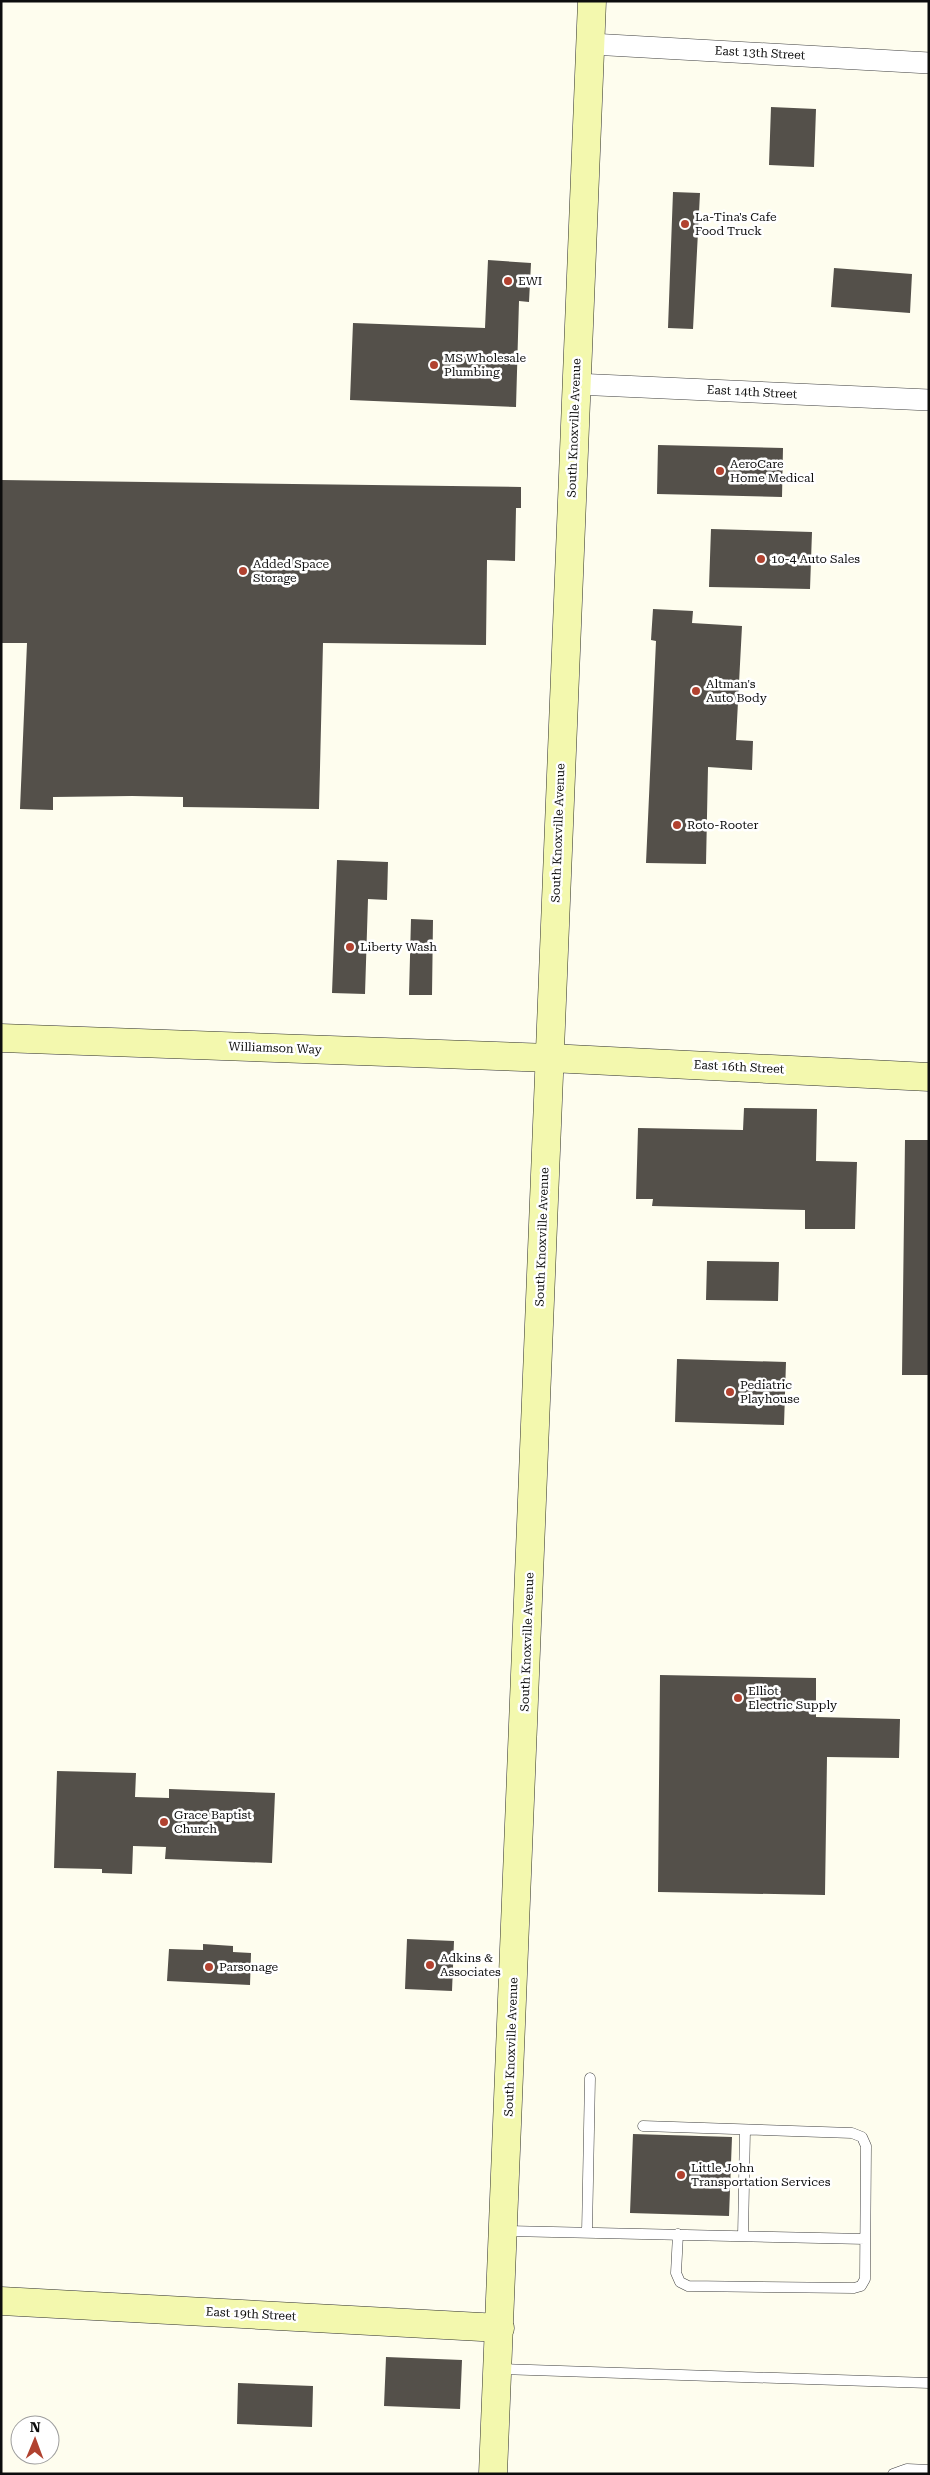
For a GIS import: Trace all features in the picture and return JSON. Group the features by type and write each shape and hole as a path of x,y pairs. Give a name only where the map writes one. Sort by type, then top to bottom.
{"main road":[{"name":"South Knoxville Avenue","path":"494,2474 575,384 592,1"},
{"name":"Williamson Way","path":"1,1038 550,1058"},
{"name":"East 16th Street","path":"550,1058 929,1077"},
{"name":"East 19th Street","path":"1,2301 500,2328"}],"street":[{"name":"East 13th Street","path":"590,44 929,63"},
{"name":"East 14th Street","path":"575,384 929,400"}],"lane":[{"path":"587,2232 590,2078"},
{"path":"643,2126 852,2133 862,2137 866,2146 865,2279 861,2286 854,2288 688,2286 680,2282 676,2272 678,2234"},
{"path":"743,2236 745,2130"},
{"path":"504,2231 865,2239"},
{"path":"498,2369 929,2383"},
{"path":"893,2474 907,2469 929,2470"}],"building":[{"path":"771,107 816,109 814,167 769,165"},
{"path":"673,192 700,193 693,329 668,328"},
{"name":"MS Wholesale Plumbing","path":"488,260 531,263 529,302 519,301 516,407 350,400 353,323 485,328"},
{"path":"834,268 912,274 910,313 831,307"},
{"name":"AeroCare Home Medical","path":"658,445 783,448 782,497 657,494"},
{"path":"1,480 521,487 521,508 516,508 515,561 487,560 486,645 323,643 319,809 183,807 183,797 132,796 53,797 53,810 20,809 27,643 1,643"},
{"name":"10-4 Auto Sales","path":"711,529 812,532 810,589 709,587"},
{"name":"Altman's Auto Body","path":"653,609 693,611 692,623 742,626 736,740 753,741 752,770 708,767 706,864 646,863 656,641 651,640"},
{"name":"Liberty Wash","path":"337,860 388,862 387,900 368,899 365,994 332,993"},
{"path":"411,919 433,920 432,995 409,995"},
{"path":"744,1108 817,1109 816,1161 857,1162 855,1229 805,1229 805,1210 652,1206 653,1199 636,1199 638,1128 743,1130"},
{"path":"905,1140 929,1140 929,1375 902,1375"},
{"path":"707,1261 779,1262 778,1301 706,1300"},
{"name":"Pediatric Playhouse","path":"677,1359 786,1362 784,1425 675,1422"},
{"path":"660,1675 816,1678 816,1717 900,1719 899,1758 827,1757 825,1895 658,1892"},
{"name":"Grace Baptist Church","path":"57,1771 136,1773 135,1797 169,1798 169,1789 275,1793 272,1863 165,1859 166,1847 133,1846 132,1874 102,1873 102,1869 54,1868"},
{"name":"Adkins & Associates","path":"407,1939 454,1941 452,1991 405,1989"},
{"name":"Parsonage","path":"203,1944 233,1946 233,1952 251,1953 250,1985 167,1981 169,1949 203,1950"},
{"name":"Little John Transportation Services","path":"633,2134 732,2137 729,2216 630,2213"},
{"path":"386,2357 462,2360 460,2409 384,2406"},
{"path":"238,2383 313,2386 312,2427 237,2424"}],"place":[{"name":"La-Tina's Cafe Food Truck","path":"685,224"},
{"name":"EWI","path":"508,281"},
{"name":"MS Wholesale Plumbing","path":"434,365"},
{"name":"AeroCare Home Medical","path":"720,471"},
{"name":"10-4 Auto Sales","path":"761,559"},
{"name":"Added Space Storage","path":"243,571"},
{"name":"Altman's Auto Body","path":"696,691"},
{"name":"Roto-Rooter","path":"677,825"},
{"name":"Liberty Wash","path":"350,947"},
{"name":"Pediatric Playhouse","path":"730,1392"},
{"name":"Elliot Electric Supply","path":"738,1698"},
{"name":"Grace Baptist Church","path":"164,1822"},
{"name":"Adkins & Associates","path":"430,1965"},
{"name":"Parsonage","path":"209,1967"},
{"name":"Little John Transportation Services","path":"681,2175"}]}
